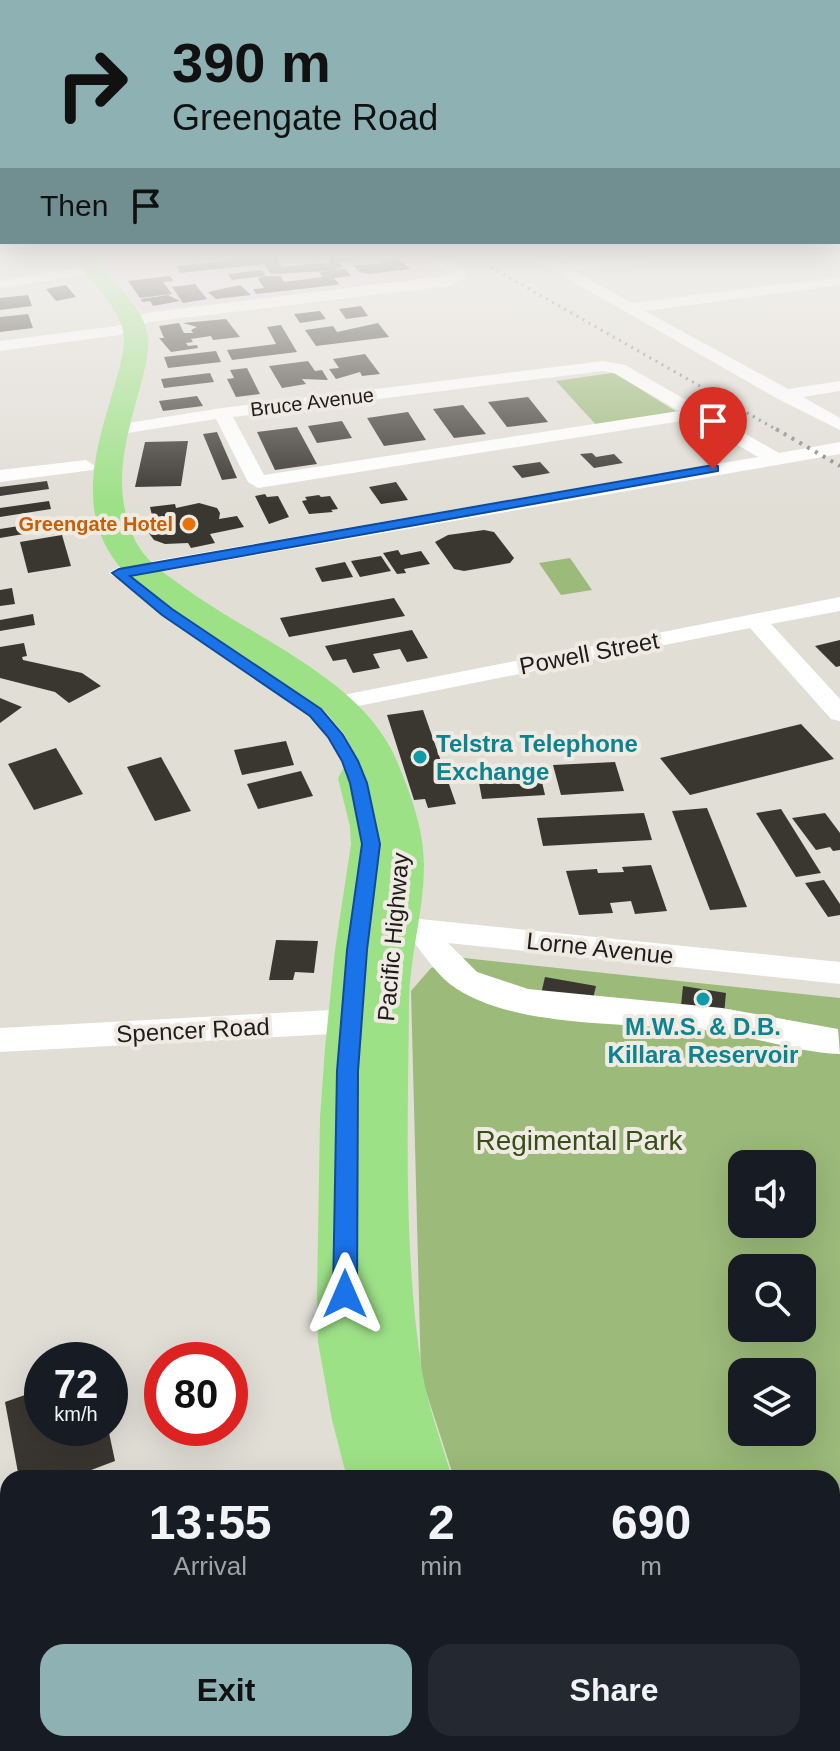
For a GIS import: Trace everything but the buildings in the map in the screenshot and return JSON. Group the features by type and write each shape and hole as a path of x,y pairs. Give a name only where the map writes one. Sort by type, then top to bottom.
{"highway":[{"name":"Pacific Highway","path":"122,339 86,466 84,488 90,527 100,549 129,571 338,703 361,730 376,756 396,811 403,865 368,1020 344,1174 347,1342 362,1420 376,1470"},
{"name":"Pacific Highway","path":"130,339 135,357 115,430 105,487 129,571 167,612 297,697 335,735 350,761 370,827 370,863 391,927"},
{"name":"Pacific Highway","path":"368,1020 387,1337 401,1414 418,1470"}],"street":[{"path":"0,346 46,339"},
{"path":"684,339 840,425"},
{"name":"Bruce Avenue","path":"115,430 222,413 603,366 619,369 774,458"},
{"path":"784,395 840,386"},
{"path":"222,413 258,482 693,414"},
{"path":"129,571 838,448"},
{"path":"0,476 86,466"},
{"name":"Powell Street","path":"338,703 840,604"},
{"path":"756,621 840,714"},
{"path":"391,927 456,972 490,990 590,1008 748,1024 838,1042"},
{"name":"Lorne Avenue","path":"391,927 840,973"},
{"name":"Spencer Road","path":"0,1040 368,1020"}],"green space":[{"path":"612,373 677,412 598,427 556,381"},
{"path":"570,558 592,590 561,595 539,563"},
{"name":"Regimental Park","path":"464,958 840,998 840,1470 451,1470 421,1376 411,991 431,968"}],"railway":[{"path":"617,339 779,431"},
{"path":"776,429 840,466"}],"place":[{"name":"Greengate Hotel","path":"189,524"},
{"name":"Telstra Telephone Exchange","path":"420,757"},
{"name":"M.W.S. & D.B. Killara Reservoir","path":"703,999"}],"route":[{"path":"345,1294 345,1118 357,950 371,844 370,827 358,783 335,735 316,713 278,684 167,612 119,573 713,469"}]}
